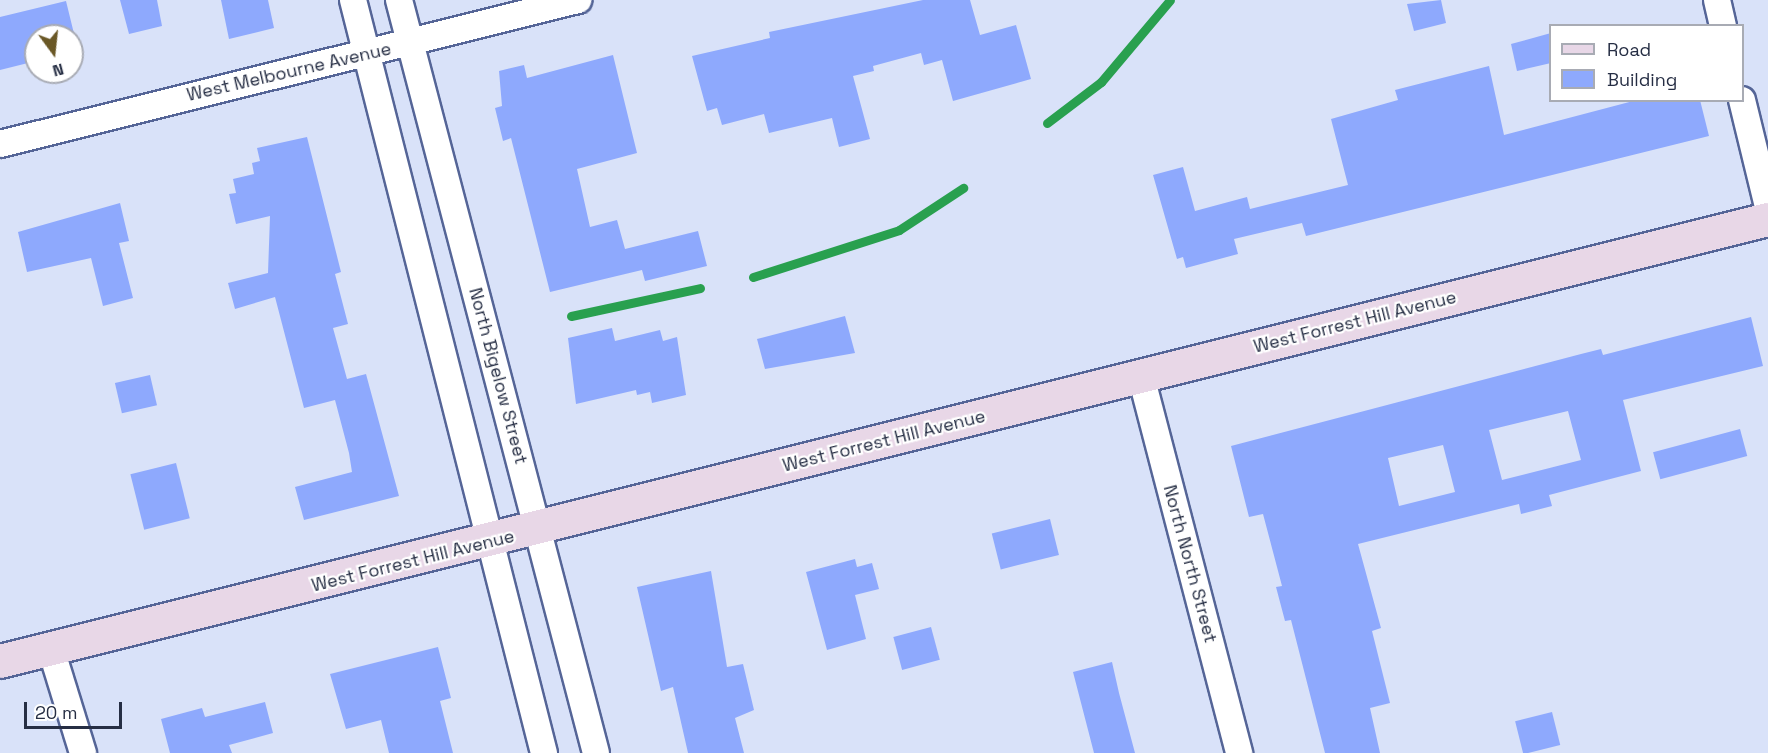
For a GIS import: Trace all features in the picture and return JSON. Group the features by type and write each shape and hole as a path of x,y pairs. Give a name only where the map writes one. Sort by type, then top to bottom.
{"main road":[{"name":"West Forrest Hill Avenue","path":"0,661 492,542 1768,219"}],"street":[{"path":"353,0 544,753"},
{"name":"North Bigelow Street","path":"399,0 596,753"},
{"name":"West Melbourne Avenue","path":"0,144 367,55 578,0"},
{"path":"1717,0 1723,24"},
{"path":"1742,102 1768,207"},
{"name":"North North Street","path":"1141,376 1239,753"},
{"path":"51,649 82,753"}],"building":[{"path":"120,0 157,0 162,26 129,34"},
{"path":"221,0 268,0 274,28 229,39"},
{"path":"923,0 970,0 980,35 1016,25 1031,79 953,101 942,60 924,65 921,53 873,66 874,71 853,76 870,139 839,147 832,118 769,133 764,114 722,125 717,108 707,111 692,56 770,38 769,32"},
{"path":"1441,0 1446,23 1414,31 1407,4"},
{"path":"66,1 72,24 24,24 24,64 0,70 0,17"},
{"path":"1549,34 1549,63 1517,71 1511,44"},
{"path":"613,55 637,153 577,169 590,227 617,220 625,249 698,231 707,266 645,281 642,270 550,292 511,138 503,141 495,108 502,106 499,71 524,65 527,78"},
{"path":"1489,66 1504,135 1629,102 1700,102 1709,136 1306,236 1302,223 1234,239 1238,254 1186,268 1183,257 1177,259 1153,175 1183,167 1195,211 1247,197 1250,209 1348,185 1331,119 1398,100 1395,90"},
{"path":"307,137 341,272 335,274 348,324 333,328 347,379 366,374 399,496 304,520 295,487 352,472 335,400 304,408 275,297 235,309 228,283 268,273 270,216 236,224 229,194 236,193 233,179 254,174 252,163 260,161 257,148"},
{"path":"120,203 129,241 119,243 133,298 103,306 91,258 27,272 18,232"},
{"path":"845,316 855,353 765,369 757,339"},
{"path":"1751,317 1763,366 1623,400 1641,471 1549,495 1552,506 1521,514 1519,504 1358,544 1381,628 1372,631 1390,703 1370,708 1380,753 1325,753 1291,620 1285,621 1276,587 1282,586 1263,514 1249,517 1231,446 1601,349 1603,355","holes":["1568,411 1581,460 1502,480 1489,430","1443,445 1455,492 1399,506 1388,458"]},
{"path":"612,328 615,341 660,330 663,341 677,337 686,395 652,403 650,392 637,395 636,390 576,404 568,338"},
{"path":"150,375 157,405 122,413 115,383"},
{"path":"1740,429 1747,456 1660,479 1653,452"},
{"path":"176,463 190,518 144,530 130,474"},
{"path":"1050,519 1059,555 1001,569 992,534"},
{"path":"855,559 857,567 872,563 879,589 855,595 866,639 827,650 806,572"},
{"path":"711,571 727,667 743,664 754,710 735,718 744,753 688,753 673,687 661,691 637,587"},
{"path":"931,627 940,660 902,670 893,637"},
{"path":"438,647 451,698 440,701 453,753 389,753 381,720 346,729 330,674"},
{"path":"1112,662 1135,753 1094,753 1073,672"},
{"path":"265,702 273,733 229,745 232,753 170,753 161,719 202,708 205,717"},
{"path":"1552,712 1560,745 1523,753 1515,721"}],"waterway":[{"path":"1047,123 1101,82 1170,0"},
{"path":"753,277 899,230 963,188"},
{"path":"571,316 700,288"}]}
